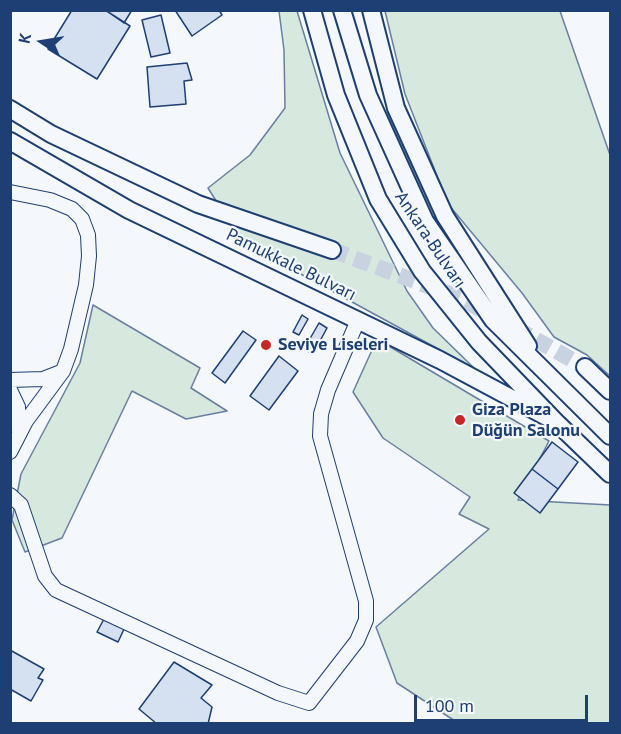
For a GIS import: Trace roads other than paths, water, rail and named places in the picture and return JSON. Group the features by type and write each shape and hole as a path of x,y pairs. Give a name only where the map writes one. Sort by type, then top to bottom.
{"main road":[{"name":"Ankara Bulvarı","path":"312,10 336,95 378,199 422,271 479,342 610,474"},
{"name":"Ankara Bulvarı","path":"342,10 368,95 425,220 493,320 610,436"},
{"path":"371,10 396,108 445,216 548,377"},
{"name":"Pamukkale Bulvarı","path":"10,109 51,134 198,204 332,250"},
{"name":"Pamukkale Bulvarı","path":"10,141 129,210 358,320 556,422"},
{"path":"585,367 610,391"}],"lane":[{"path":"10,192 50,200 72,209 82,219 88,235 86,285 71,349 63,371 26,421 10,452"},
{"path":"10,495 21,505 45,576 56,590 278,693 309,703 357,641 366,620 366,601 320,436 321,414 328,390 358,320"},
{"path":"10,380 43,379 63,371"},
{"path":"10,390 18,407 19,434"}],"tunnel":[{"path":"332,250 463,299 492,316"},
{"path":"515,328 585,367"}],"place":[{"name":"Seviye Liseleri","path":"266,345"},
{"name":"Giza Plaza Düğün Salonu","path":"460,420"}]}
